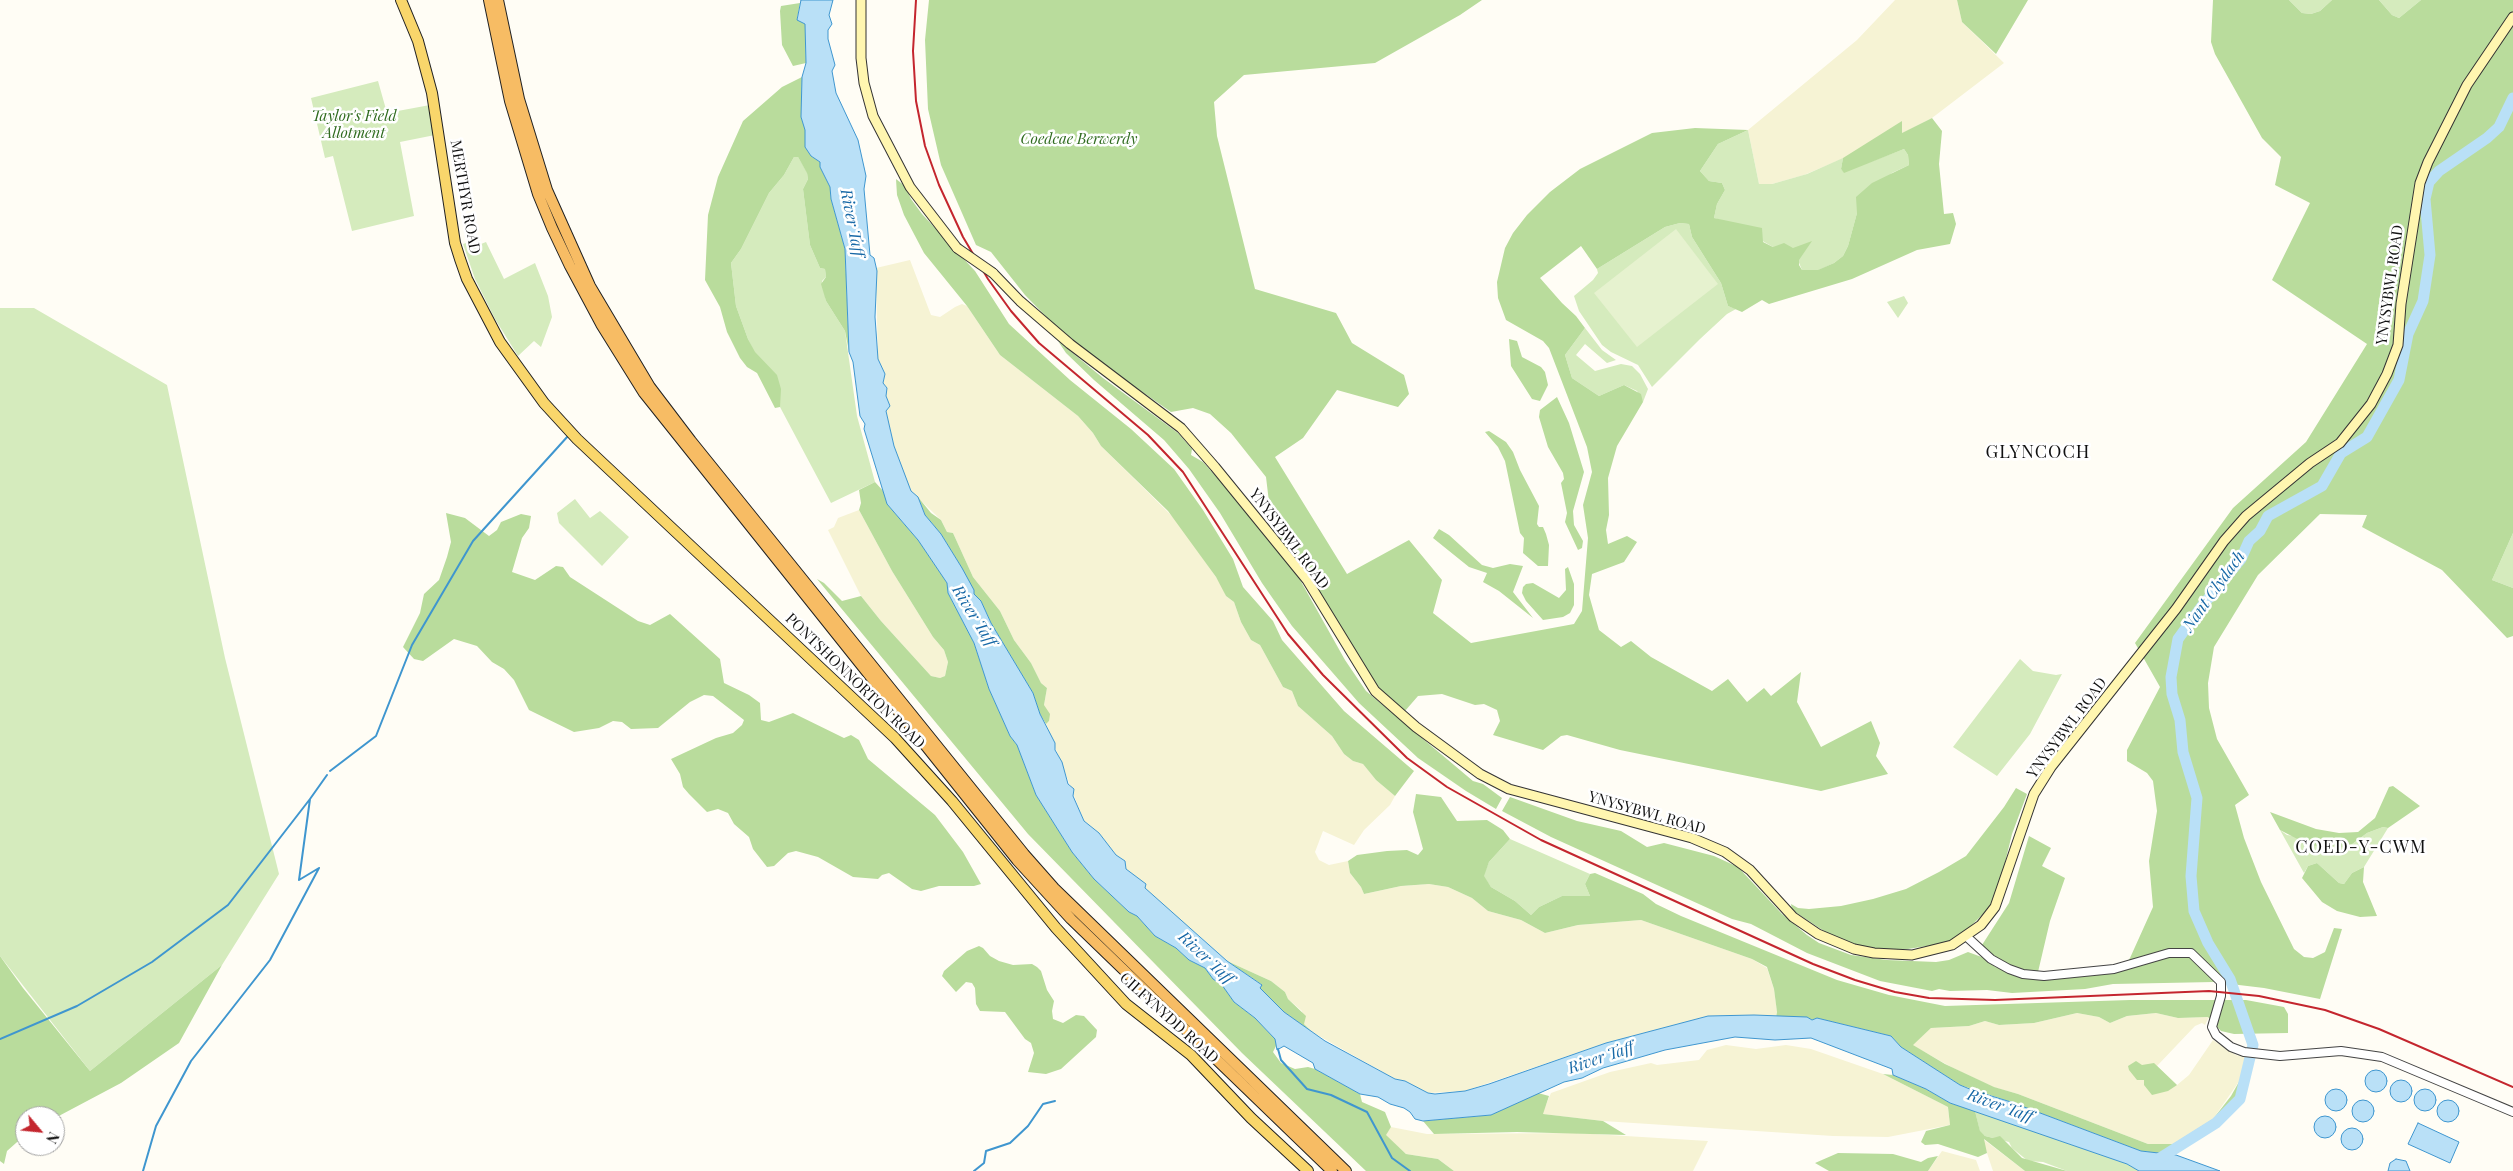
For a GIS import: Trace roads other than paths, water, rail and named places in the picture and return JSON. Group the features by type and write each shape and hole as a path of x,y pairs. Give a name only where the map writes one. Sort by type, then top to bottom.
{"highway":[{"path":"489,0 510,101 570,266 644,393 944,772 1017,860 1071,919 1332,1171"},
{"path":"498,0 532,158"},
{"path":"543,192 590,286 650,387 691,441 1024,854 1054,888 1143,976 1346,1171"}],"main road":[{"name":"MERTHYR ROAD","path":"401,0 418,41 432,93 454,243 467,279 500,342 521,373 558,419 614,474"},
{"name":"YNYSYBWL ROAD","path":"861,0 862,66 873,116 910,187 957,248 993,273 1020,301 1070,344 1181,428 1307,580 1346,647 1375,691 1416,727 1480,774 1528,796 1692,838 1725,852 1750,870 1802,924 1840,944 1874,953 1912,955 1935,951 1967,937 1981,925 1995,906 2034,794 2051,767 2123,677 2224,541 2246,516 2310,462 2340,442 2371,404 2388,374 2398,344 2401,304 2420,183 2428,162 2467,85 2513,17"},
{"name":"PONTSHONNORTON ROAD","path":"614,474 895,738 952,801 1056,928"},
{"name":"CILFYNYDD ROAD","path":"1056,928 1126,1004 1191,1055 1251,1118 1308,1171"}],"street":[{"path":"1967,937 1999,964 2023,974 2044,976 2114,970 2170,953 2191,953 2221,982 2221,996 2212,1027 2216,1035 2231,1047 2244,1052 2280,1056 2341,1051 2382,1057 2513,1112"}],"water":[{"name":"River Taff","path":"801,0 833,0 829,15 832,24 828,30 828,39 835,65 832,71 836,93 858,140 866,176 864,189 870,255 874,258 877,271 875,317 878,359 885,374 883,383 887,388 886,396 890,406 886,411 894,446 911,491 918,497 925,515 941,534 962,568 974,590 974,594 981,601 991,623 1033,693 1040,714 1055,743 1055,750 1062,762 1068,784 1074,789 1073,796 1084,821 1099,833 1116,855 1125,861 1126,869 1146,884 1145,888 1227,961 1262,985 1260,988 1284,1012 1325,1041 1395,1079 1405,1081 1428,1093 1435,1094 1465,1091 1606,1043 1708,1016 1807,1017 1812,1020 1817,1018 1891,1036 1901,1047 1960,1085 1972,1090 2011,1102 2141,1151 2176,1155 2220,1171 2139,1171 2127,1164 1950,1103 1926,1089 1893,1075 1892,1069 1811,1038 1775,1040 1735,1037 1665,1050 1603,1068 1582,1078 1564,1082 1491,1115 1423,1121 1415,1119 1404,1108 1390,1104 1378,1097 1360,1094 1315,1069 1313,1063 1284,1046 1277,1050 1275,1039 1255,1018 1234,1002 1222,985 1213,979 1205,968 1189,960 1176,948 1155,936 1137,916 1129,912 1094,879 1072,852 1036,795 1017,745 1010,736 989,689 974,643 948,593 947,583 918,540 887,504 864,429 865,424 860,416 853,362 849,352 845,249 831,199 830,187 820,167 820,162 811,156 805,147 805,130 801,117 802,77 806,63 805,24 797,20"},
{"path":"2376,1070 2384,1073 2387,1081 2384,1089 2376,1092 2368,1089 2365,1081 2368,1073"},
{"path":"2401,1080 2409,1083 2412,1091 2409,1099 2401,1102 2393,1099 2390,1091 2393,1083"},
{"path":"2336,1089 2344,1092 2347,1100 2344,1108 2336,1111 2328,1108 2325,1100 2328,1092"},
{"path":"2425,1089 2433,1092 2436,1100 2433,1108 2425,1111 2417,1108 2414,1100 2417,1092"},
{"path":"2363,1100 2371,1103 2374,1111 2371,1119 2363,1122 2355,1119 2352,1111 2355,1103"},
{"path":"2448,1100 2456,1103 2459,1111 2456,1119 2448,1122 2440,1119 2437,1111 2440,1103"},
{"path":"2325,1116 2333,1119 2336,1127 2333,1135 2325,1138 2317,1135 2314,1127 2317,1119"},
{"path":"2418,1123 2459,1142 2450,1163 2408,1144"},
{"path":"2352,1128 2360,1131 2363,1139 2360,1147 2352,1150 2344,1147 2341,1139 2344,1131"},
{"path":"2396,1159 2406,1161 2410,1171 2388,1171 2390,1163"}],"waterway":[{"name":"Nant Clydach","path":"2157,1160 2216,1123 2240,1099 2253,1045 2230,979 2208,943 2194,911 2191,876 2197,798 2183,752 2180,720 2172,694 2171,677 2178,639 2202,606 2241,559 2249,541 2260,531 2268,516 2322,486 2341,453 2367,437 2399,380 2408,334 2423,301 2430,255 2425,199 2429,182 2439,171 2487,138 2499,127 2513,98"},
{"path":"330,771 376,736 412,645 473,541 568,436"},
{"path":"143,1171 156,1126 191,1061 270,960 319,868 299,880 310,799 327,775"},
{"path":"0,1039 77,1006 152,962 228,905 310,799"},
{"path":"1278,1049 1281,1060 1307,1089 1331,1095 1367,1112 1392,1158 1410,1171"},
{"path":"974,1171 984,1163 986,1151 1010,1143 1028,1126 1043,1104 1055,1101"}],"railway":[{"path":"916,0 913,51 916,101 925,146 939,185 963,237 988,279 1011,311 1039,343 1148,435 1183,472 1288,634 1323,675 1407,758 1447,787 1541,840 1813,964 1855,980 1895,992 1929,998 1995,1000 2209,991 2259,996 2325,1010 2379,1029 2513,1087"}],"district":[{"name":"GLYNCOCH","path":"2038,452"},
{"name":"COED-Y-CWM","path":"2361,847"}],"park label":[{"name":"Taylor's Field Allotment","path":"354,124"},
{"name":"Coedcae Berwerdy","path":"1079,139"}]}
